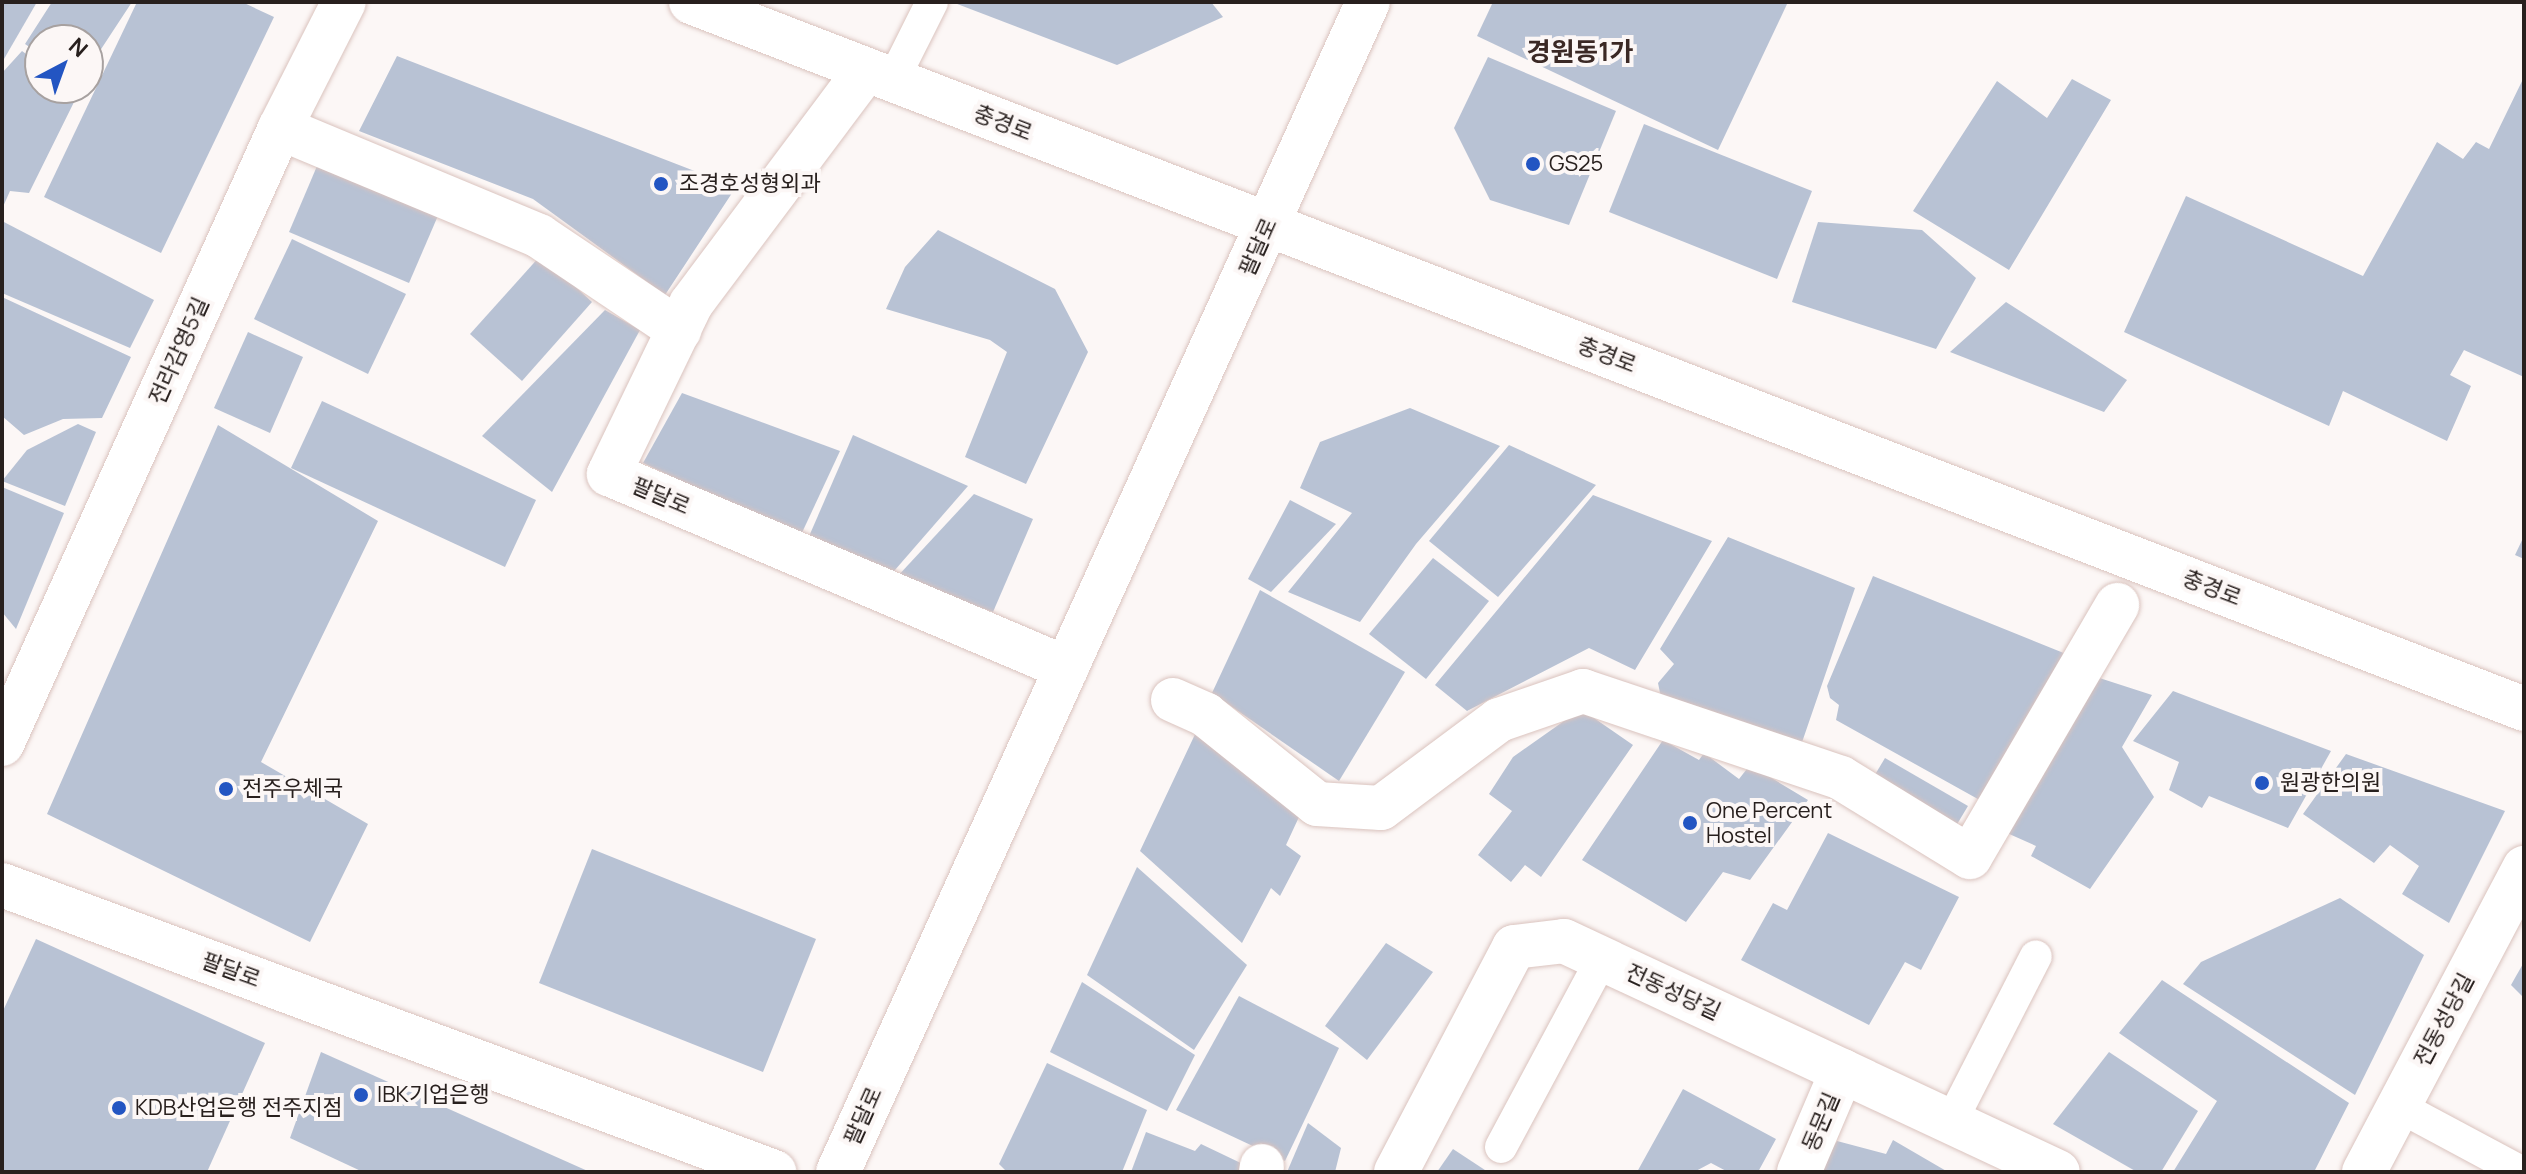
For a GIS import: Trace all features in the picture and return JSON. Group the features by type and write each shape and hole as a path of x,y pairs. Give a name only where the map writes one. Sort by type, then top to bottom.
{"street":[{"name":"전라감영5길","path":"2,744 11,692 280,128 344,2"},
{"name":"충경로","path":"691,2 2524,709"},
{"name":"팔달로","path":"838,1172 1368,2"},
{"name":"팔달로","path":"879,75 691,304 609,474 1067,668"},
{"path":"280,128 539,236 679,330"},
{"path":"1173,700 1206,715 1317,804 1381,808 1499,720 1583,691 1841,778 1970,857 2117,605"},
{"name":"전동성당길","path":"2364,1172 2524,868"},
{"name":"팔달로","path":"2,885 774,1172"},
{"name":"전동성당길","path":"1396,1172 1514,947 1564,941 2058,1172"},
{"name":"동문길","path":"1799,1172 1842,1071"}],"lane":[{"path":"879,75 932,2"},
{"path":"1951,1122 2036,956"},
{"path":"1501,1147 1602,959"},
{"path":"2398,1106 2521,1172"}],"building":[{"path":"2,2 37,2 4,59"},
{"path":"52,2 132,2 104,45 104,24 38,24"},
{"path":"137,2 242,2 274,17 161,253 44,197 88,104 104,104 104,71"},
{"path":"952,2 1211,2 1223,17 1117,65"},
{"path":"1493,2 1788,2 1718,150 1477,36"},
{"path":"22,51 24,104 73,104 29,193 10,191 2,209 2,73"},
{"path":"397,56 736,187 665,295 533,199 359,131"},
{"name":"GS25","path":"1488,57 1616,111 1569,225 1490,200 1454,128"},
{"path":"2524,77 2524,377 2464,350 2450,375 2471,386 2447,441 2343,391 2329,426 2124,332 2186,196 2363,276 2437,142 2463,159 2476,142 2489,149"},
{"path":"2072,79 2111,100 2009,270 1913,211 1997,81 2047,118"},
{"path":"1644,124 1812,191 1777,279 1609,212"},
{"path":"320,159 440,211 409,283 289,232"},
{"path":"2,221 154,300 130,348 2,293"},
{"path":"1818,222 1922,230 1976,278 1936,349 1792,302"},
{"path":"938,230 1055,289 1088,352 1026,484 965,457 1007,352 990,340 886,309 905,267"},
{"path":"292,239 406,294 368,374 254,319"},
{"path":"541,255 592,302 522,381 470,334"},
{"path":"2,297 131,357 102,418 63,419 24,435 2,416"},
{"path":"2006,302 2127,380 2104,412 1950,352"},
{"path":"605,310 640,330 552,492 482,436"},
{"path":"248,332 303,357 270,433 214,408"},
{"path":"682,393 840,451 800,537 643,463"},
{"path":"322,401 536,500 505,567 291,468"},
{"path":"1410,408 1500,446 1416,544 1360,622 1288,592 1352,513 1300,488 1320,442"},
{"path":"78,424 96,432 65,506 2,481 27,450"},
{"path":"218,425 378,521 261,762 368,824 310,942 47,814"},
{"path":"853,435 968,486 888,578 807,541"},
{"path":"1509,445 1596,485 1498,597 1429,541"},
{"path":"2,487 64,513 16,629 2,612"},
{"path":"974,494 1033,519 993,612 896,578"},
{"path":"1593,495 1712,541 1635,670 1589,648 1467,711 1435,685"},
{"path":"1290,500 1336,524 1271,592 1248,579"},
{"path":"2524,536 2524,559 2515,555"},
{"path":"1728,537 1855,588 1799,751 1661,698 1658,683 1674,664 1660,649"},
{"path":"1433,558 1489,601 1426,679 1369,634"},
{"path":"1873,576 2076,658 1985,803 1836,720 1839,705 1830,698 1827,686"},
{"path":"1260,590 1405,672 1339,781 1212,693"},
{"path":"2084,673 2152,695 2122,747 2154,797 2090,889 2031,856 2036,846 1998,829"},
{"path":"2173,691 2331,751 2288,828 2209,796 2202,808 2169,790 2179,762 2133,741"},
{"path":"1581,709 1633,745 1541,877 1525,865 1511,882 1478,855 1512,811 1489,794 1513,757"},
{"path":"1198,728 1305,804 1286,845 1301,856 1280,896 1271,888 1242,943 1140,851"},
{"path":"1663,740 1699,760 1704,753 1739,779 1750,765 1808,800 1750,880 1723,872 1686,922 1582,860"},
{"path":"2346,754 2505,811 2449,923 2402,894 2419,866 2390,845 2374,863 2303,814"},
{"path":"1885,758 1968,806 1953,831 1870,783"},
{"path":"1828,833 1959,897 1921,970 1905,962 1869,1025 1741,960 1773,903 1787,910"},
{"path":"592,849 816,939 763,1072 539,983"},
{"path":"1137,867 1247,965 1194,1050 1087,975"},
{"path":"2340,898 2424,955 2355,1095 2183,984 2201,962"},
{"name":"KDB산업은행 전주지점","path":"36,939 265,1043 207,1172 2,1172 2,1013"},
{"path":"1386,943 1433,972 1367,1060 1325,1026"},
{"path":"2524,962 2524,998 2511,985"},
{"path":"2162,980 2349,1103 2314,1172 2173,1172 2217,1101 2119,1033"},
{"path":"1082,982 1195,1055 1167,1111 1050,1052"},
{"path":"1239,996 1339,1048 1285,1161 1176,1110"},
{"name":"IBK기업은행","path":"321,1052 590,1172 363,1172 290,1138"},
{"path":"2109,1052 2198,1111 2161,1172 2137,1172 2053,1124"},
{"path":"1047,1063 1147,1110 1122,1172 1007,1172 999,1164"},
{"path":"1683,1089 1776,1139 1758,1172 1728,1172 1711,1163 1694,1172 1637,1172"},
{"path":"1308,1123 1341,1148 1335,1172 1287,1172"},
{"path":"1146,1132 1195,1151 1201,1144 1247,1166 1246,1172 1131,1172"},
{"path":"1893,1140 1948,1172 1818,1172 1837,1141 1886,1154"},
{"path":"1453,1149 1488,1172 1437,1172"}],"place":[{"name":"GS25","path":"1533,164"},
{"name":"조경호성형외과","path":"661,184"},
{"name":"원광한의원","path":"2262,783"},
{"name":"전주우체국","path":"226,789"},
{"name":"One Percent Hostel","path":"1690,823"},
{"name":"IBK기업은행","path":"361,1095"},
{"name":"KDB산업은행 전주지점","path":"119,1108"}],"district":[{"name":"경원동1가","path":"1580,52"}]}
